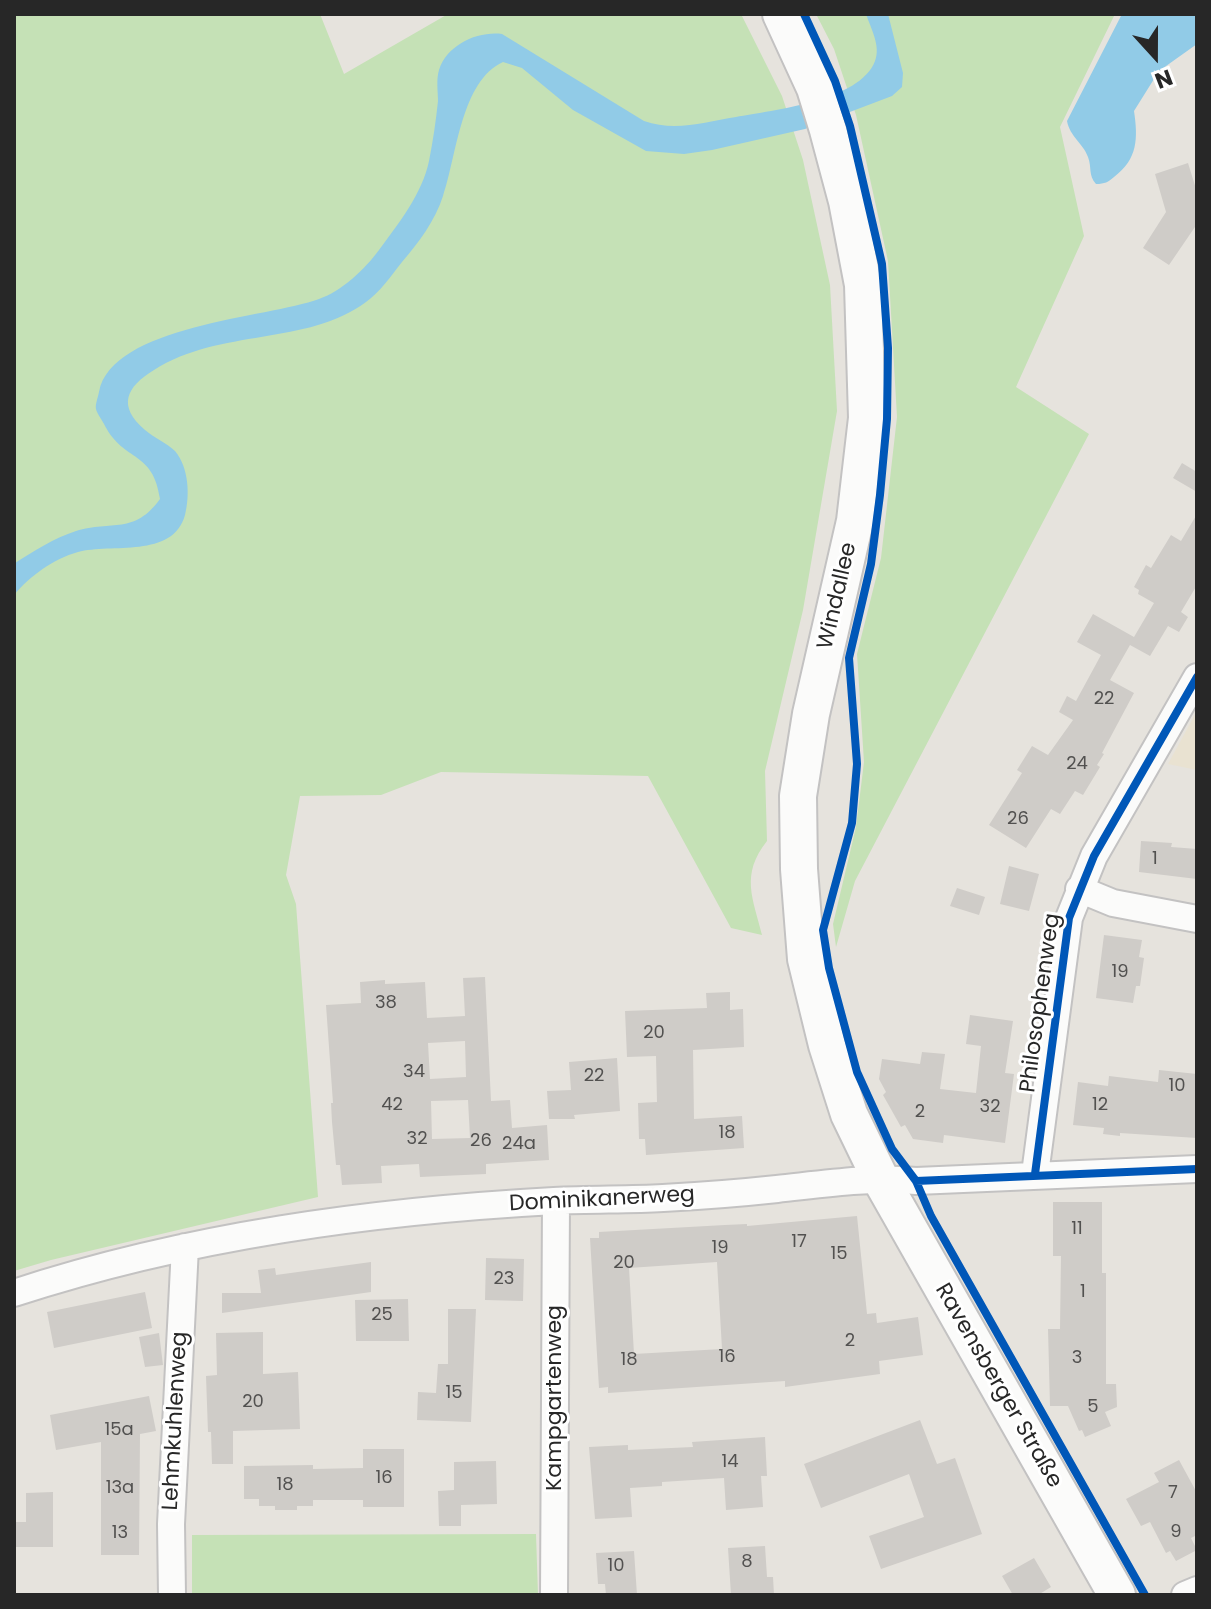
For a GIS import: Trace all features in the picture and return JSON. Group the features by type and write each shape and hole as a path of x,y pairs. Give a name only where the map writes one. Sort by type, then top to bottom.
{"main road":[{"name":"Windallee","path":"781,14 815,88 828,130 847,201 863,285 867,418 855,521 811,714 798,796 799,869 806,959 827,1045 849,1114 880,1178"},
{"name":"Ravensberger Straße","path":"880,1178 1117,1595"}],"street":[{"name":"Philosophenweg","path":"1035,1174 1069,918 1094,856 1197,677"},
{"path":"1079,889 1113,903 1197,919"},
{"name":"Dominikanerweg","path":"14,1293 185,1247 400,1213 556,1201 679,1197 880,1178 916,1181 1197,1169"},
{"name":"Kampgartenweg","path":"554,1595 556,1201"},
{"name":"Lehmkuhlenweg","path":"172,1595 171,1524 185,1247"},
{"path":"1185,1595 1197,1590"}],"shaded area":[{"path":"1197,711 1197,770 1168,764"}],"green space":[{"path":"14,14 320,14 344,74 448,14 741,14 782,96 803,160 830,285 837,411 803,610 765,771 767,841 751,876 762,935 731,928 648,776 441,772 381,795 300,796 286,875 296,904 318,1197 14,1271"},
{"path":"816,14 1115,14 1060,127 1084,236 1016,387 1089,434 855,881 836,947 833,924 856,827 864,762 857,654 881,558 897,417 888,261 856,115 834,49"},
{"path":"536,1534 538,1595 192,1595 192,1535"}],"water":[{"path":"866,14 888,14 903,73 902,87 892,96 805,129 684,154 646,151 573,110 522,68 503,62 489,72 469,102 436,214 414,247 371,298 343,316 317,325 207,348 180,357 144,376 131,390 128,405 136,421 175,451 183,465 188,499 178,529 155,544 69,555 43,569 14,595 15,563 76,531 141,518 160,499 151,472 113,438 97,411 99,392 110,370 132,352 161,338 319,299 352,279 373,257 402,219 426,173 438,101 439,70 456,47 473,37 502,34 644,121 667,126 690,125 792,107 852,86 866,75 877,55 875,38"},
{"path":"1122,14 1197,14 1197,44 1159,71 1134,111 1136,139 1128,163 1110,180 1096,184 1086,152 1067,121"}],"building":[{"path":"1188,163 1197,192 1197,224 1169,265 1143,248 1166,212 1155,174"},
{"path":"1182,463 1197,472 1197,492 1173,478"},
{"path":"1197,514 1197,585 1181,612 1188,617 1179,632 1168,626 1150,656 1130,645 1110,680 1134,693 1102,753 1097,765 1100,767 1083,795 1075,791 1060,814 1051,809 1026,848 989,825 1022,773 1017,770 1032,746 1048,755 1073,720 1059,712 1067,696 1076,701 1101,655 1077,642 1093,614 1134,637 1154,603 1138,594 1139,590 1134,587 1146,565 1151,568 1171,535 1181,541"},
{"path":"1141,841 1172,843 1171,847 1197,849 1197,879 1139,872"},
{"path":"1009,866 1039,874 1029,911 1000,904"},
{"path":"957,888 985,897 979,915 950,906"},
{"path":"1104,935 1142,940 1139,957 1144,958 1140,986 1136,986 1133,1003 1096,998"},
{"path":"485,977 491,1101 510,1100 512,1128 547,1125 549,1160 486,1164 486,1174 420,1177 419,1164 381,1166 382,1183 342,1185 340,1165 336,1165 332,1122 326,1005 361,1003 360,982 425,982 427,1018 465,1016 463,978","holes":["465,1041 466,1077 430,1079 428,1043","468,1100 470,1138 432,1139 431,1101"]},
{"path":"730,992 730,1010 743,1009 744,1047 693,1050 694,1119 742,1116 744,1148 646,1155 645,1139 639,1139 638,1103 657,1102 656,1056 627,1057 625,1011 707,1008 706,993"},
{"path":"970,1015 1013,1021 1005,1073 1014,1074 1005,1143 944,1135 943,1143 913,1139 905,1125 901,1127 883,1095 886,1092 879,1079 882,1059 920,1064 922,1052 945,1054 940,1089 976,1093 981,1046 966,1044"},
{"path":"617,1058 620,1111 574,1115 575,1119 549,1119 547,1091 571,1090 569,1062"},
{"path":"1159,1070 1197,1074 1197,1138 1120,1133 1120,1136 1103,1134 1104,1128 1073,1125 1078,1082 1108,1086 1109,1076 1158,1082"},
{"path":"1053,1202 1102,1202 1102,1273 1106,1273 1106,1384 1116,1384 1117,1407 1105,1412 1111,1426 1085,1437 1068,1406 1050,1406 1048,1329 1060,1329 1061,1256 1053,1256"},
{"path":"857,1216 867,1314 876,1313 877,1323 918,1317 923,1355 879,1361 880,1374 785,1387 785,1381 608,1393 608,1387 599,1388 590,1238 599,1238 599,1232 747,1226","holes":["717,1262 722,1349 634,1354 629,1268"]},
{"path":"486,1258 524,1259 523,1301 485,1300"},
{"path":"371,1262 371,1292 222,1313 222,1293 261,1293 258,1270 275,1268 276,1275"},
{"path":"145,1292 152,1328 54,1348 47,1312"},
{"path":"408,1299 409,1341 356,1341 355,1300"},
{"path":"448,1309 476,1309 471,1422 417,1420 418,1392 436,1393 438,1364 448,1364"},
{"path":"263,1332 263,1374 298,1372 300,1429 233,1431 233,1464 212,1464 206,1376 217,1375 216,1333"},
{"path":"159,1333 163,1365 145,1367 139,1337"},
{"path":"149,1396 156,1431 140,1434 139,1555 101,1555 101,1442 56,1450 50,1415"},
{"path":"920,1420 937,1464 955,1458 982,1534 881,1569 869,1536 924,1517 909,1474 821,1508 804,1464"},
{"path":"765,1437 767,1476 761,1476 763,1507 726,1510 724,1478 662,1482 662,1486 630,1488 632,1517 595,1519 589,1447 628,1445 628,1450 693,1447 692,1442"},
{"path":"363,1449 404,1449 404,1507 363,1507 363,1500 313,1500 313,1506 275,1510 275,1506 259,1506 259,1499 244,1499 244,1466 363,1468"},
{"path":"1179,1460 1197,1493 1197,1535 1191,1538 1197,1550 1176,1561 1170,1551 1166,1553 1150,1522 1141,1526 1126,1499 1159,1482 1154,1473"},
{"path":"496,1461 497,1504 461,1505 461,1526 439,1526 438,1491 454,1490 454,1462"},
{"path":"53,1492 53,1547 14,1547 14,1522 26,1522 26,1493"},
{"path":"765,1546 767,1577 773,1577 774,1595 731,1595 728,1548"},
{"path":"634,1551 637,1595 606,1595 605,1584 598,1584 596,1553"},
{"path":"1034,1558 1051,1587 1038,1595 1013,1595 1002,1576"}],"cycle path":[{"path":"804,14 835,81 850,126 882,264 888,348 887,419 880,495 871,564 849,658 857,764 852,823 823,930 829,968 857,1072 892,1149 916,1181 931,1216 1145,1595"},
{"path":"1035,1174 1069,918 1094,856 1197,677"},
{"path":"916,1181 1197,1169"}]}
